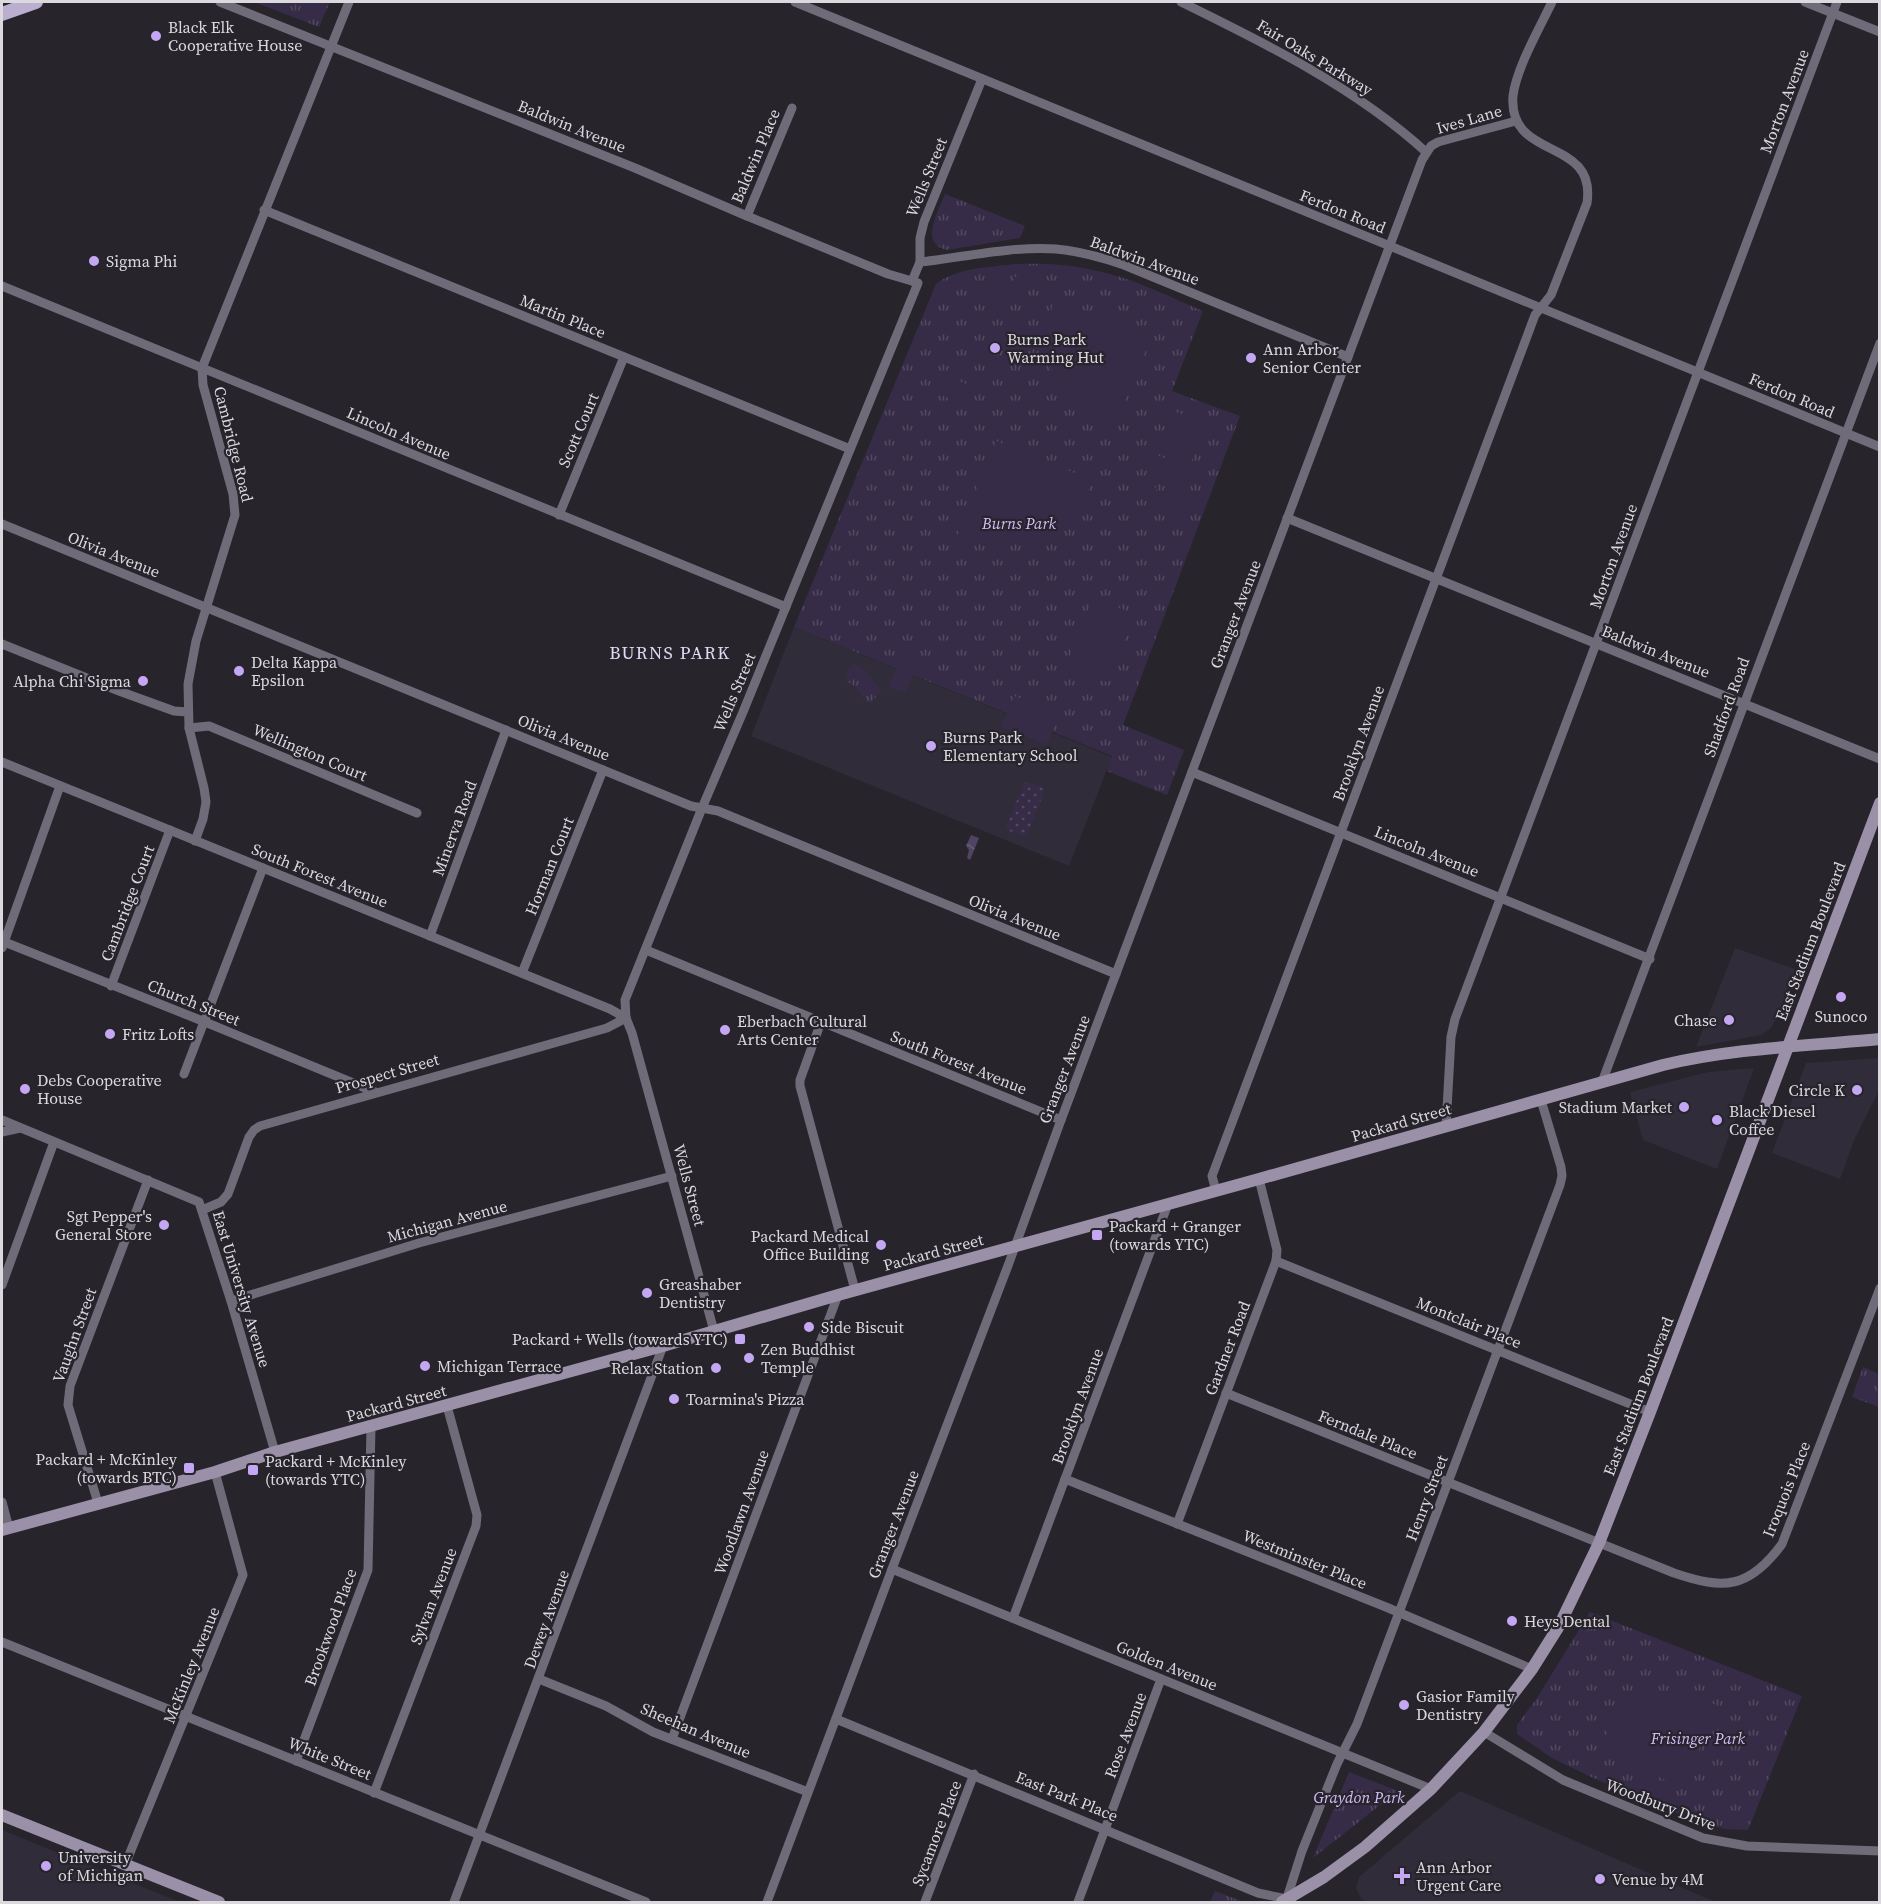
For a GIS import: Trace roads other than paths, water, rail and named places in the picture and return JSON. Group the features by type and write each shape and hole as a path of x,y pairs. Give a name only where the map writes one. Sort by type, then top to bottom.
{"main road":[{"path":"2,14 36,2"},
{"name":"East Stadium Boulevard","path":"1288,1902 1365,1847 1431,1789 1484,1731 1532,1669 1559,1626 1599,1543 1880,803"},
{"name":"Packard Street","path":"5,1529 1689,1058 1880,1039"},
{"path":"2,1815 219,1902"}],"street":[{"name":"Baldwin Avenue","path":"220,2 635,168 888,274 912,280"},
{"name":"Cambridge Road","path":"195,841 206,802 189,728 191,659 235,514 233,494 203,386 202,368 349,2"},
{"name":"Ferdon Road","path":"795,2 811,5 982,79 1880,447"},
{"name":"Fair Oaks Parkway","path":"1181,2 1250,36 1366,104 1426,152"},
{"path":"1516,120 1513,109 1515,84 1552,2"},
{"path":"1805,2 1880,32"},
{"name":"Morton Avenue","path":"1446,1126 1451,1037 1455,1018 1837,2"},
{"name":"Wells Street","path":"714,1331 626,1018 625,1000 918,283 912,280 920,262 920,238 924,222 982,79"},
{"name":"Baldwin Place","path":"747,216 792,108"},
{"name":"Ives Lane","path":"1390,246 1426,152 1431,146 1516,120"},
{"name":"Brooklyn Avenue","path":"1216,1191 1212,1176 1435,578 1535,315 1551,295 1587,203 1589,189 1585,175 1577,163 1534,140 1522,130 1516,120"},
{"name":"Martin Place","path":"264,210 850,449"},
{"name":"Granger Avenue","path":"767,1902 1016,1246 1061,1120 1390,246"},
{"name":"Baldwin Avenue","path":"920,262 1026,249 1055,249 1090,254 1124,265 1348,357"},
{"name":"Lincoln Avenue","path":"2,286 786,607"},
{"name":"Shadford Road","path":"1602,1082 1650,959 1743,702 1880,343"},
{"name":"Scott Court","path":"559,515 624,357"},
{"name":"Baldwin Avenue","path":"1287,518 1880,759"},
{"name":"Olivia Avenue","path":"2,524 603,770 688,804 718,811 1116,974"},
{"path":"2,644 119,691 174,711 188,712"},
{"name":"Wellington Court","path":"189,728 209,726 417,813"},
{"name":"Minerva Road","path":"430,936 506,730"},
{"name":"South Forest Avenue","path":"2,762 610,1009 626,1018"},
{"name":"Horman Court","path":"522,973 603,770"},
{"name":"Lincoln Avenue","path":"1192,772 1650,959"},
{"path":"2,944 60,786"},
{"name":"Cambridge Court","path":"111,986 171,830"},
{"path":"184,1074 263,868"},
{"name":"Church Street","path":"2,944 205,1022 375,1092"},
{"name":"South Forest Avenue","path":"646,950 1061,1120"},
{"name":"Prospect Street","path":"202,1210 221,1202 228,1194 254,1130 269,1122 607,1028 626,1018"},
{"path":"821,1022 800,1080 800,1086 855,1290"},
{"name":"Henry Street","path":"1288,1902 1302,1851 1336,1764 1357,1724 1562,1176 1541,1100"},
{"name":"East University Avenue","path":"2,1120 195,1199 202,1210 276,1452"},
{"path":"2,1132 20,1128"},
{"path":"2,1285 54,1142"},
{"name":"Michigan Avenue","path":"231,1301 419,1244 672,1176"},
{"name":"Gardner Road","path":"1177,1524 1276,1261 1277,1250 1259,1179"},
{"name":"Vaughn Street","path":"98,1503 68,1405 68,1397 70,1386 148,1180"},
{"name":"Brooklyn Avenue","path":"1013,1618 1168,1204"},
{"name":"Montclair Place","path":"1276,1261 1650,1412"},
{"name":"Iroquois Place","path":"1599,1543 1674,1573 1712,1584 1752,1576 1769,1563 1782,1544 1791,1522 1880,1288"},
{"name":"Woodlawn Avenue","path":"672,1739 838,1295"},
{"name":"Dewey Avenue","path":"454,1902 663,1346"},
{"name":"Ferndale Place","path":"1226,1394 1599,1543"},
{"name":"Sylvan Avenue","path":"374,1792 476,1526 477,1515 447,1406"},
{"name":"Brookwood Place","path":"296,1761 368,1570 371,1427"},
{"name":"McKinley Avenue","path":"125,1865 243,1575 215,1472"},
{"name":"Westminster Place","path":"1065,1479 1399,1612 1532,1669"},
{"path":"2,1502 5,1529"},
{"name":"Golden Avenue","path":"892,1569 1431,1789"},
{"name":"White Street","path":"2,1642 646,1902"},
{"name":"Sheehan Avenue","path":"539,1679 606,1706 653,1732 808,1792"},
{"name":"Rose Avenue","path":"1078,1902 1161,1679"},
{"name":"East Park Place","path":"836,1719 1106,1828 1258,1893 1288,1902"},
{"name":"Woodbury Drive","path":"1484,1731 1563,1780 1703,1838 1747,1846 1880,1851"},
{"name":"Sycamore Place","path":"925,1902 974,1774"}],"water":[{"path":"971,835 979,838 970,860 967,858 969,850 966,846"}],"place":[{"name":"Black Elk Cooperative House","path":"156,36"},
{"name":"Sigma Phi","path":"94,261"},
{"name":"Burns Park Warming Hut","path":"995,348"},
{"name":"Ann Arbor Senior Center","path":"1251,358"},
{"name":"Delta Kappa Epsilon","path":"239,671"},
{"name":"Alpha Chi Sigma","path":"143,681"},
{"name":"Burns Park Elementary School","path":"931,746"},
{"name":"Sunoco","path":"1841,997"},
{"name":"Chase","path":"1729,1020"},
{"name":"Eberbach Cultural Arts Center","path":"725,1030"},
{"name":"Fritz Lofts","path":"110,1034"},
{"name":"Debs Cooperative House","path":"25,1089"},
{"name":"Circle K","path":"1857,1090"},
{"name":"Stadium Market","path":"1684,1107"},
{"name":"Black Diesel Coffee","path":"1717,1120"},
{"name":"Sgt Pepper's General Store","path":"164,1225"},
{"name":"Packard + Granger (towards YTC)","path":"1097,1235"},
{"name":"Packard Medical Office Building","path":"881,1245"},
{"name":"Greashaber Dentistry","path":"647,1293"},
{"name":"Side Biscuit","path":"809,1327"},
{"name":"Packard + Wells (towards YTC)","path":"740,1339"},
{"name":"Zen Buddhist Temple","path":"749,1358"},
{"name":"Michigan Terrace","path":"425,1366"},
{"name":"Relax Station","path":"716,1368"},
{"name":"Toarmina's Pizza","path":"674,1399"},
{"name":"Packard + McKinley (towards BTC)","path":"189,1468"},
{"name":"Packard + McKinley (towards YTC)","path":"253,1470"},
{"name":"Heys Dental","path":"1512,1621"},
{"name":"Gasior Family Dentistry","path":"1404,1705"},
{"name":"University of Michigan","path":"46,1866"},
{"name":"Ann Arbor Urgent Care","path":"1402,1876"},
{"name":"Venue by 4M","path":"1600,1879"}],"district":[{"name":"BURNS PARK","path":"670,653"}],"park label":[{"name":"Burns Park","path":"1019,523"},
{"name":"Frisinger Park","path":"1698,1738"},
{"name":"Graydon Park","path":"1359,1797"}]}
